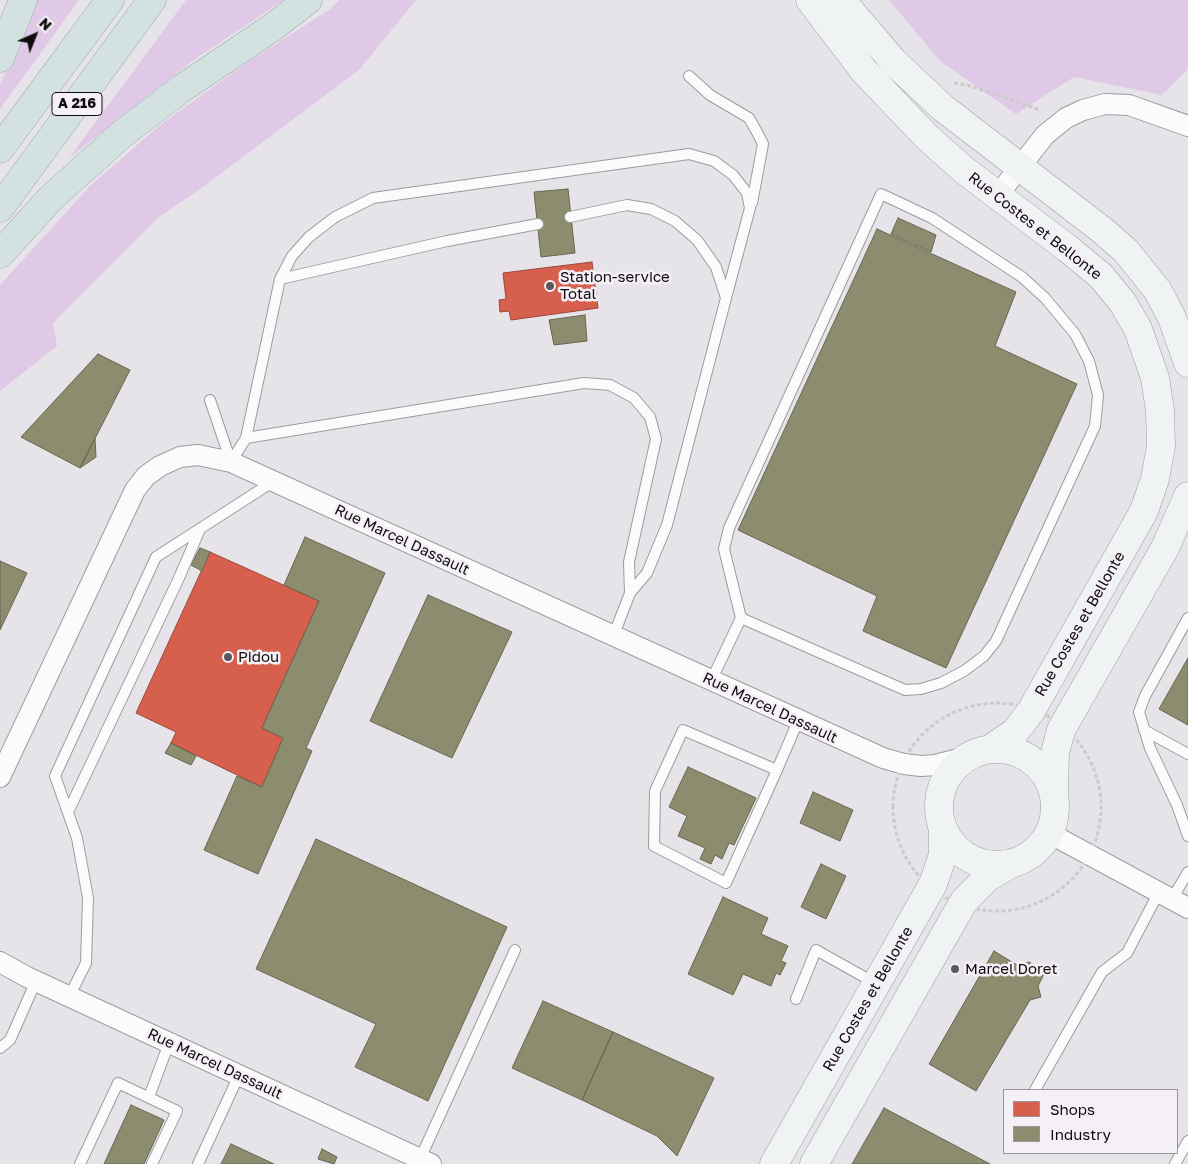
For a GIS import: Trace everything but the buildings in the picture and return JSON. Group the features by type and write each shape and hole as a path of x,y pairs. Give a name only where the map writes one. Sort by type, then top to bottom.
{"highway":[{"path":"0,58 23,0"},
{"name":"A 216","path":"0,149 110,0"},
{"name":"A 216","path":"0,208 152,0"},
{"path":"0,254 51,198 122,134 308,0"}],"main road":[{"name":"Rue Costes et Bellonte","path":"810,0 844,47 896,106 948,156 997,196 1086,263 1123,303 1138,329 1150,360 1158,392 1161,419 1159,463 1144,511 1031,711 1015,732 979,753"},
{"path":"841,0 873,39 915,83 943,108 1018,168 1116,241 1137,263 1158,291 1172,318 1188,363"},
{"path":"814,1164 964,901 988,876 1034,852 1049,833 1056,810 1053,768 1061,730 1165,548 1188,496"},
{"path":"1012,864 986,864 971,859 957,849 943,828 939,810 941,793 953,769 979,753 1016,752 1031,760 1048,778 1054,794"},
{"name":"Rue Costes et Bellonte","path":"774,1164 933,884 943,855 943,828"}],"street":[{"path":"997,196 1018,168 1055,126 1066,118 1094,106 1105,104 1129,105 1188,126"},
{"name":"Rue Marcel Dassault","path":"0,777 135,490 146,476 160,466 180,457 213,456 274,481 875,755 904,764 935,765 979,753"},
{"path":"1049,833 1173,900"},
{"name":"Rue Marcel Dassault","path":"0,962 36,981 425,1162"}],"lane":[{"path":"613,636 630,594 647,573 667,525 750,208 763,144 748,118 710,95 690,76"},
{"path":"231,462 246,438 280,280 292,256 309,237 335,217 374,198 689,154 714,161 733,175 747,193 750,208"},
{"path":"711,681 741,618 724,549 729,528 881,194 932,218 1022,277 1045,298 1075,334 1089,361 1098,395 1095,426 996,641 984,656 964,672 941,683 921,689 905,690 741,618"},
{"path":"570,217 627,205 651,210 675,221 697,240 716,267 726,298"},
{"path":"280,280 447,241 538,224"},
{"path":"246,438 584,383 610,384 634,398 650,417 656,438 629,562 630,594"},
{"path":"210,400 231,462"},
{"path":"69,996 86,963 88,898 77,838 55,776 156,557 274,481"},
{"path":"68,812 180,578 200,529"},
{"path":"1188,618 1145,696 1139,712 1144,730 1188,836"},
{"path":"777,770 683,730 655,791 654,846 726,883 777,770 798,721"},
{"path":"1144,730 1188,754"},
{"path":"1036,1089 1102,972 1127,953 1173,900 1188,872"},
{"path":"425,1162 515,950"},
{"path":"796,999 816,950 876,984"},
{"path":"0,1048 10,1040 36,981"},
{"path":"149,1097 169,1043"},
{"path":"198,1164 239,1075"},
{"path":"80,1164 118,1083 177,1111 152,1164"},
{"path":"1175,1164 1188,1141"}],"path":[{"path":"995,700 1013,702 1031,711 1081,742 1092,766 1100,798 1100,819 1090,855 1072,880 1045,900 1018,910 983,913 915,873 911,868 902,851 894,826 894,789 914,746 928,728 955,710 995,700"}],"shaded area":[{"path":"33,0 79,0 0,109 0,85"},
{"path":"186,0 284,0 195,59 69,158"},
{"path":"340,0 416,0 359,70 203,187 159,217 53,323 57,346 0,391 0,285 90,186 160,125 248,62 330,9"},
{"path":"889,0 1188,0 1188,69 1162,95 1074,77 1016,114 940,61"}],"place":[{"name":"Station-service Total","path":"550,286"},
{"name":"Pidou","path":"228,657"},
{"name":"Marcel Doret","path":"955,969"}]}
